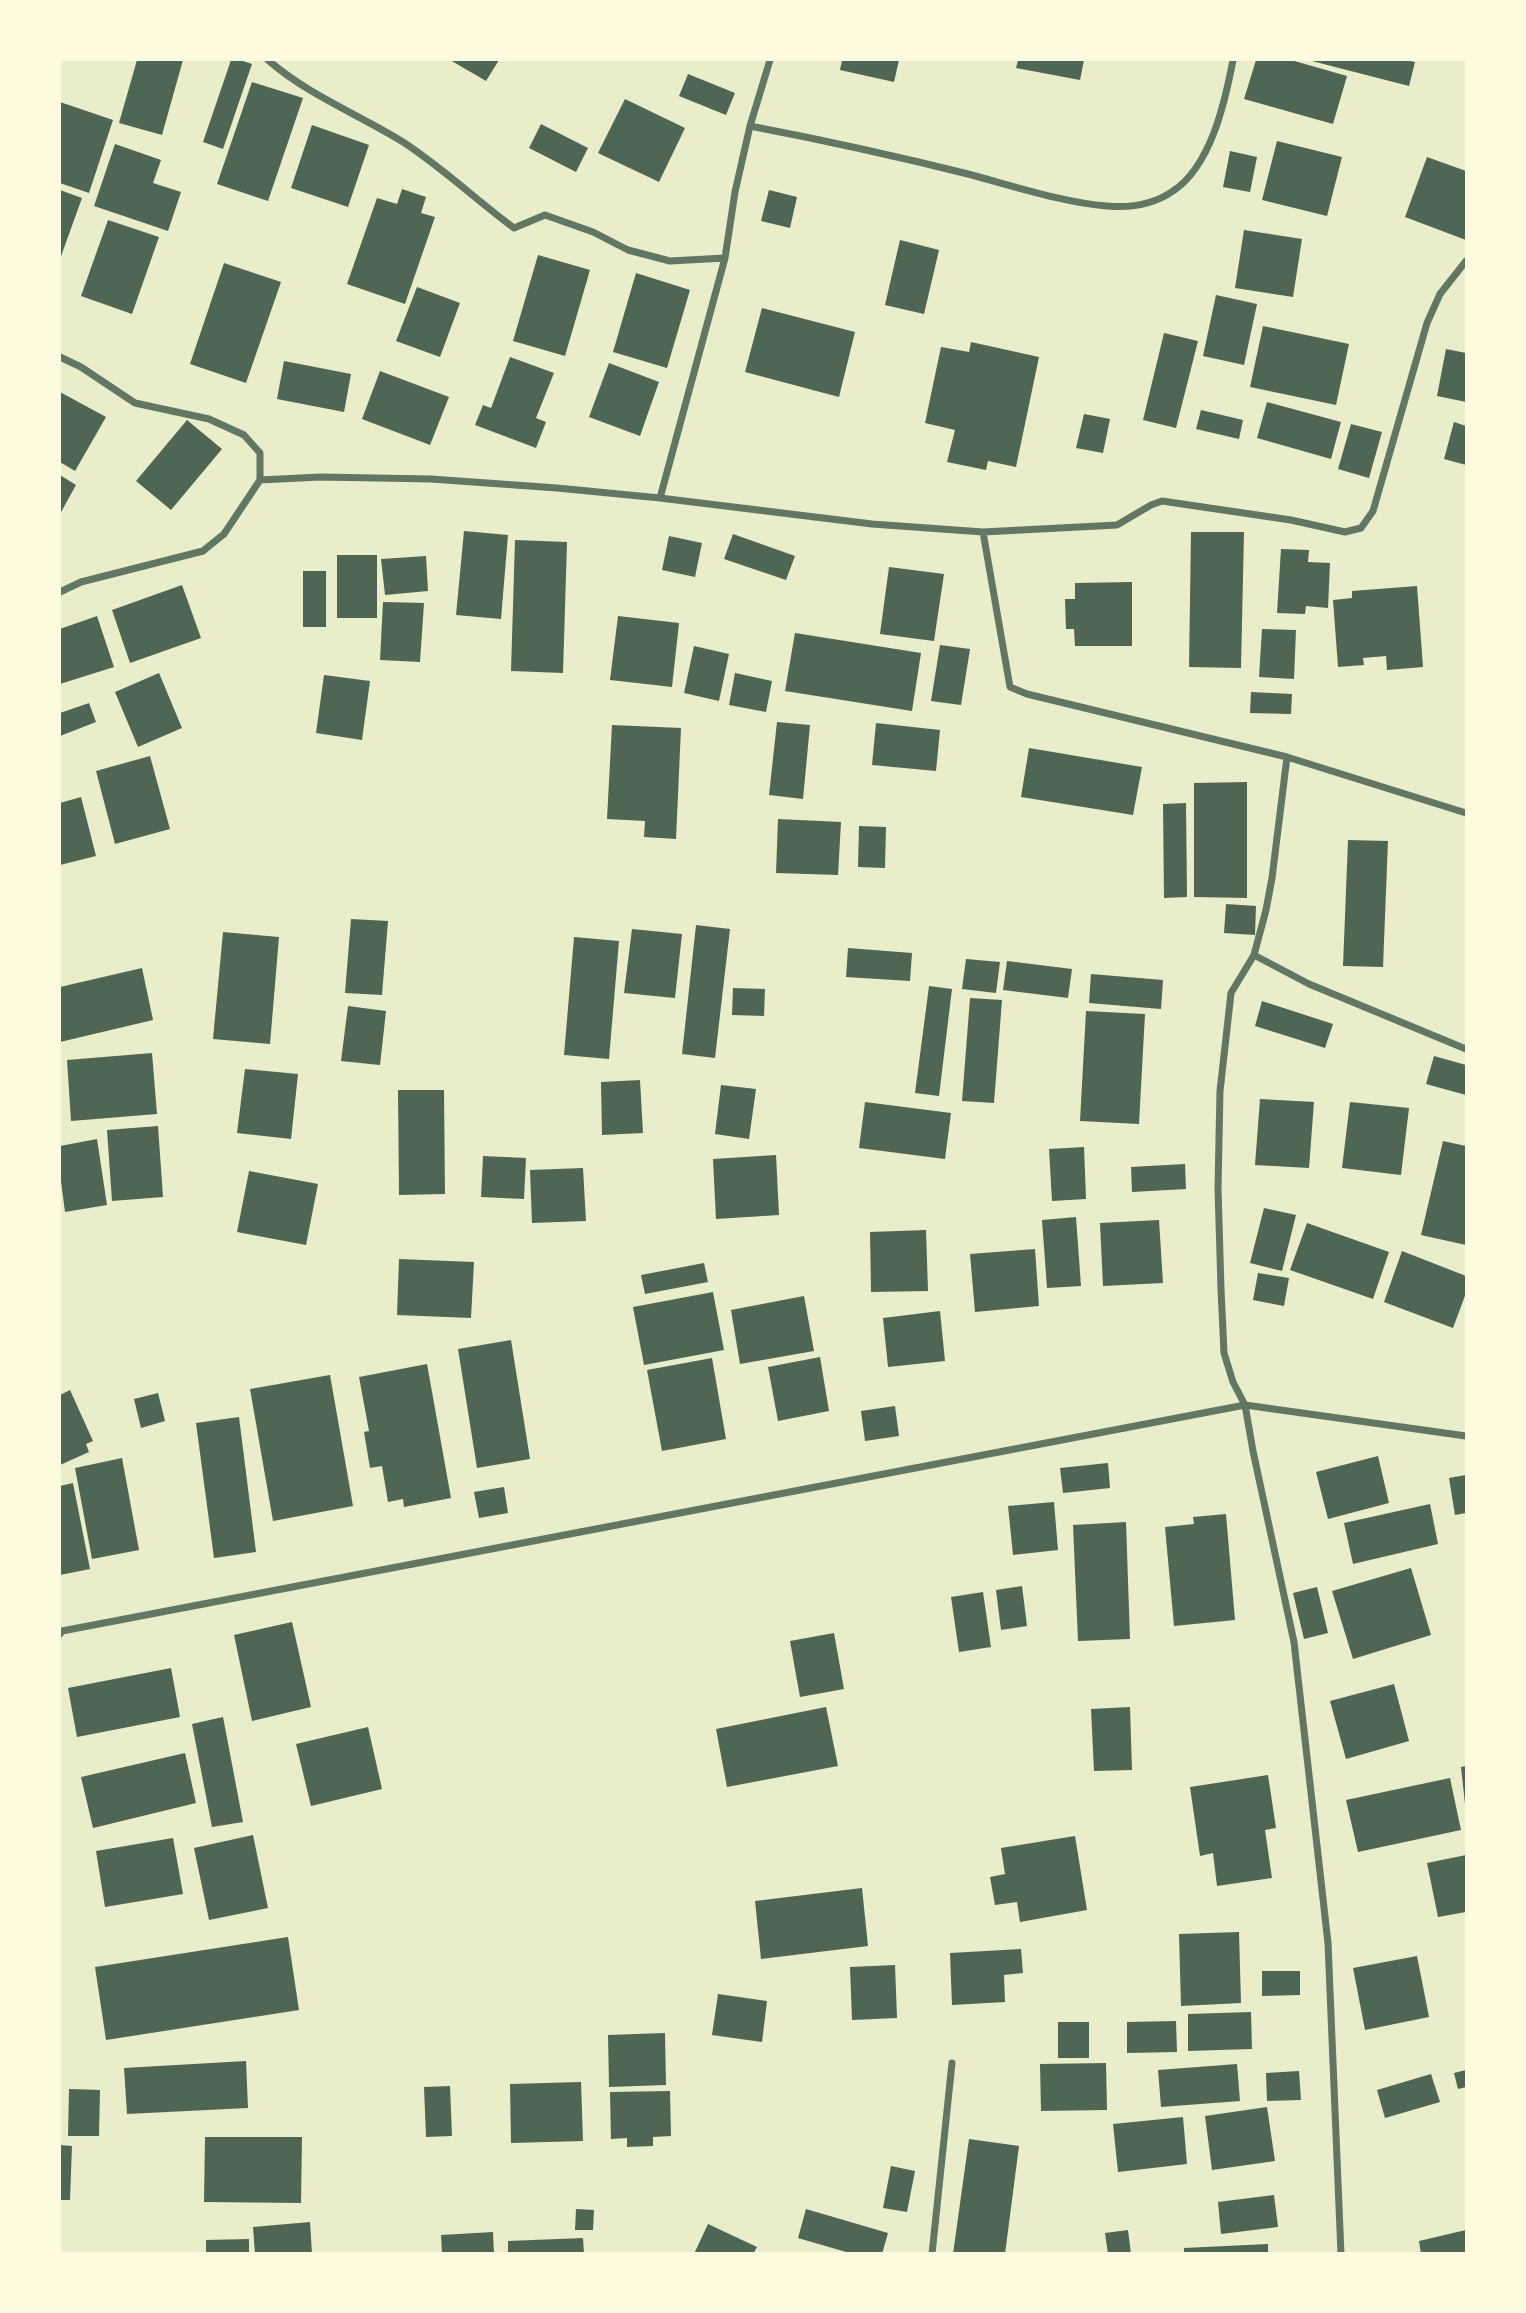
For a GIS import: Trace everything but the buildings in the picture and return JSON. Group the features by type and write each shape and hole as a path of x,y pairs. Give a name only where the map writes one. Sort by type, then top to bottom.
{"street":[{"path":"268,60 317,93 438,165 514,228 545,215 593,232 628,250 670,261 724,258"},
{"path":"660,498 724,258 750,126 770,60"},
{"path":"750,126 833,142 1056,197 1105,206 1132,206 1153,202 1174,191 1191,174 1206,151 1220,117 1233,60"},
{"path":"260,480 320,477 431,479 557,488 872,524 984,532 1117,525 1162,501 1291,520 1345,532 1362,528 1373,511 1427,323 1440,294 1466,261"},
{"path":"60,356 135,402 209,419 244,435 260,453 260,480 224,534 203,551 81,582 60,592"},
{"path":"984,532 1010,687 1027,694 1287,757 1466,813"},
{"path":"1287,757 1272,877 1254,956 1231,993 1220,1091 1218,1188 1224,1353 1233,1382 1245,1405 1294,1642 1328,1942 1342,2253"},
{"path":"1254,956 1309,984 1466,1049"},
{"path":"60,1634 62,1631 1245,1405 1466,1436"},
{"path":"932,2253 952,2063"}]}
